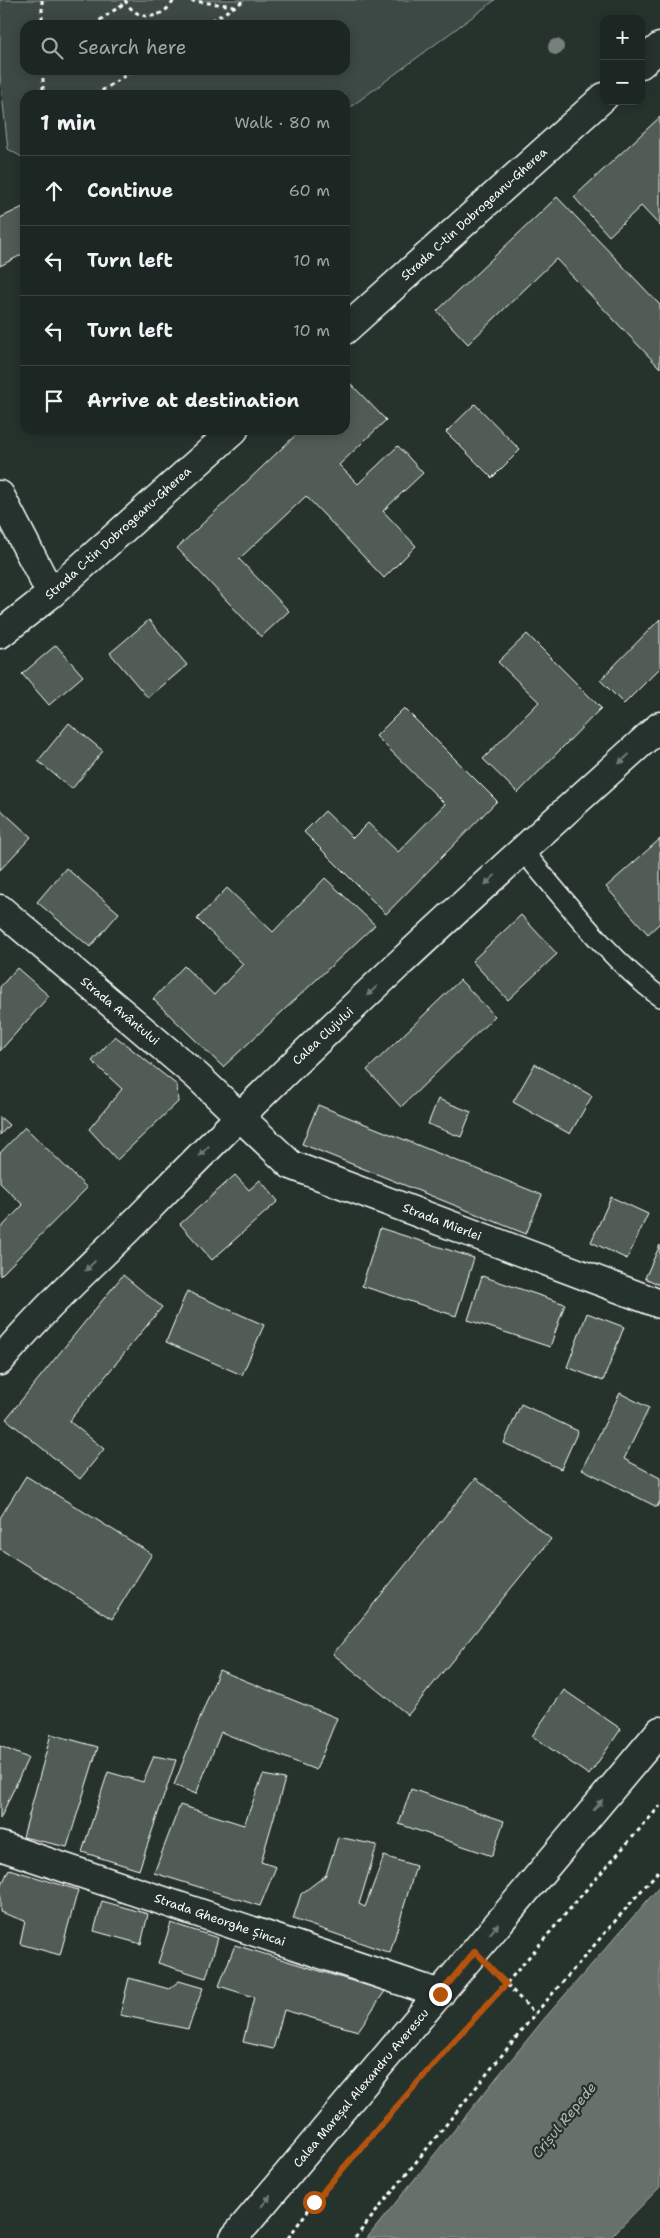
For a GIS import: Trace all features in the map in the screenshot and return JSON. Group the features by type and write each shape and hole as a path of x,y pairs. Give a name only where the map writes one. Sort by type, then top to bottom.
{"street":[{"path":"645,60 660,47"},
{"name":"Strada C-tin Dobrogeanu-Gherea","path":"350,326 600,101"},
{"name":"Strada C-tin Dobrogeanu-Gherea","path":"0,634 52,594 228,435"},
{"path":"0,495 52,594"},
{"name":"Calea Clujului","path":"0,1361 27,1328 136,1222 238,1116 522,850 660,726"},
{"name":"Strada Avântului","path":"0,909 197,1076 238,1116"},
{"name":"Strada Mierlei","path":"238,1116 291,1165 660,1304"},
{"name":"Calea Mareșal Alexandru Averescu","path":"234,2238 660,1731"},
{"name":"Strada Gheorghe Șincai","path":"0,1846 440,1994"}],"lane":[{"path":"522,850 589,929 643,984 660,997"}],"path":[{"path":"42,0 42,20"},
{"path":"100,20 125,1 131,9 142,16 151,17 160,14 170,7 174,0"},
{"path":"182,0 235,6"},
{"path":"214,20 245,0"},
{"path":"43,75 44,90"},
{"path":"103,90 126,75"},
{"path":"288,2238 320,2195 660,1806"},
{"path":"355,2238 535,2014 660,1869"},
{"path":"475,1951 535,2014"}],"shaded area":[{"path":"0,0 495,0 350,107 350,90 20,90 20,156 8,149 0,75"}],"water":[{"name":"Crișul Repede","path":"660,1886 660,2187 610,2238 367,2238 544,2019"}],"building":[{"path":"660,117 660,226 641,206 609,236 574,197"},
{"path":"557,197 660,305 660,368 556,259 468,344 437,311"},
{"path":"20,208 20,256 0,266 0,218"},
{"path":"350,383 386,420 339,465 358,484 398,446 423,473 383,511 416,546 384,578 306,496 239,559 289,611 261,637 177,548 296,435 350,435"},
{"path":"475,404 520,450 492,478 446,432"},
{"path":"660,619 660,668 624,704 600,680"},
{"path":"149,620 187,665 148,698 110,653"},
{"path":"527,634 601,708 518,793 483,759 539,702 498,662"},
{"path":"56,645 83,676 49,705 22,674"},
{"path":"404,708 497,801 386,914 304,832 325,811 353,838 368,823 398,852 445,804 376,736"},
{"path":"69,723 103,751 72,789 38,761"},
{"path":"0,809 31,837 0,870"},
{"path":"660,839 660,923 648,934 606,887"},
{"path":"66,868 119,913 90,947 37,902"},
{"path":"325,878 375,925 223,1067 153,999 184,966 214,995 243,964 197,919 227,888 273,932"},
{"path":"521,915 557,954 508,1000 472,961"},
{"path":"17,968 49,996 0,1051 0,987"},
{"path":"460,980 495,1016 401,1107 367,1070"},
{"path":"115,1036 177,1085 178,1102 117,1160 89,1129 122,1089 92,1061"},
{"path":"535,1064 592,1096 570,1134 513,1102"},
{"path":"438,1099 471,1112 461,1137 428,1124"},
{"path":"318,1105 542,1195 526,1234 302,1144"},
{"path":"0,1117 9,1125 0,1135"},
{"path":"25,1127 87,1188 0,1276 0,1229 23,1205 0,1183 0,1153"},
{"path":"235,1175 249,1190 260,1180 278,1201 212,1260 180,1224"},
{"path":"611,1197 648,1214 627,1259 591,1242"},
{"path":"380,1228 474,1258 456,1316 362,1286"},
{"path":"660,1245 660,1285 645,1278"},
{"path":"123,1275 162,1307 69,1421 104,1449 80,1479 6,1419"},
{"path":"482,1276 565,1304 550,1347 468,1320"},
{"path":"187,1291 264,1325 242,1375 166,1342"},
{"path":"587,1313 624,1327 603,1381 567,1367"},
{"path":"620,1393 649,1408 624,1459 660,1478 660,1501 657,1507 582,1469"},
{"path":"521,1404 578,1431 561,1469 504,1443"},
{"path":"26,1476 152,1554 112,1619 0,1549 0,1518"},
{"path":"476,1478 551,1539 408,1715 333,1654"},
{"path":"219,1670 337,1718 316,1770 221,1732 196,1794 174,1785"},
{"path":"564,1690 621,1729 589,1775 532,1736"},
{"path":"51,1734 98,1747 67,1847 23,1837"},
{"path":"0,1746 28,1758 0,1819"},
{"path":"154,1756 176,1760 139,1870 82,1852 108,1772 143,1782"},
{"path":"263,1775 285,1779 261,1862 276,1867 260,1906 154,1873 180,1805 244,1825"},
{"path":"411,1789 504,1821 492,1856 399,1824"},
{"path":"338,1837 377,1845 359,1904 365,1907 384,1856 416,1866 390,1953 293,1919 301,1894 326,1875"},
{"path":"9,1869 78,1890 60,1955 20,1944 25,1921 0,1912 0,1889"},
{"path":"102,1901 148,1914 141,1944 94,1931"},
{"path":"171,1923 218,1938 206,1978 158,1963"},
{"path":"235,1945 385,1991 358,2031 284,2010 273,2049 243,2042 254,1997 219,1986"},
{"path":"129,1978 169,1989 179,1981 203,1988 188,2029 120,2015"}],"route":[{"path":"314,2202 506,1984 475,1951 440,1994"}]}
